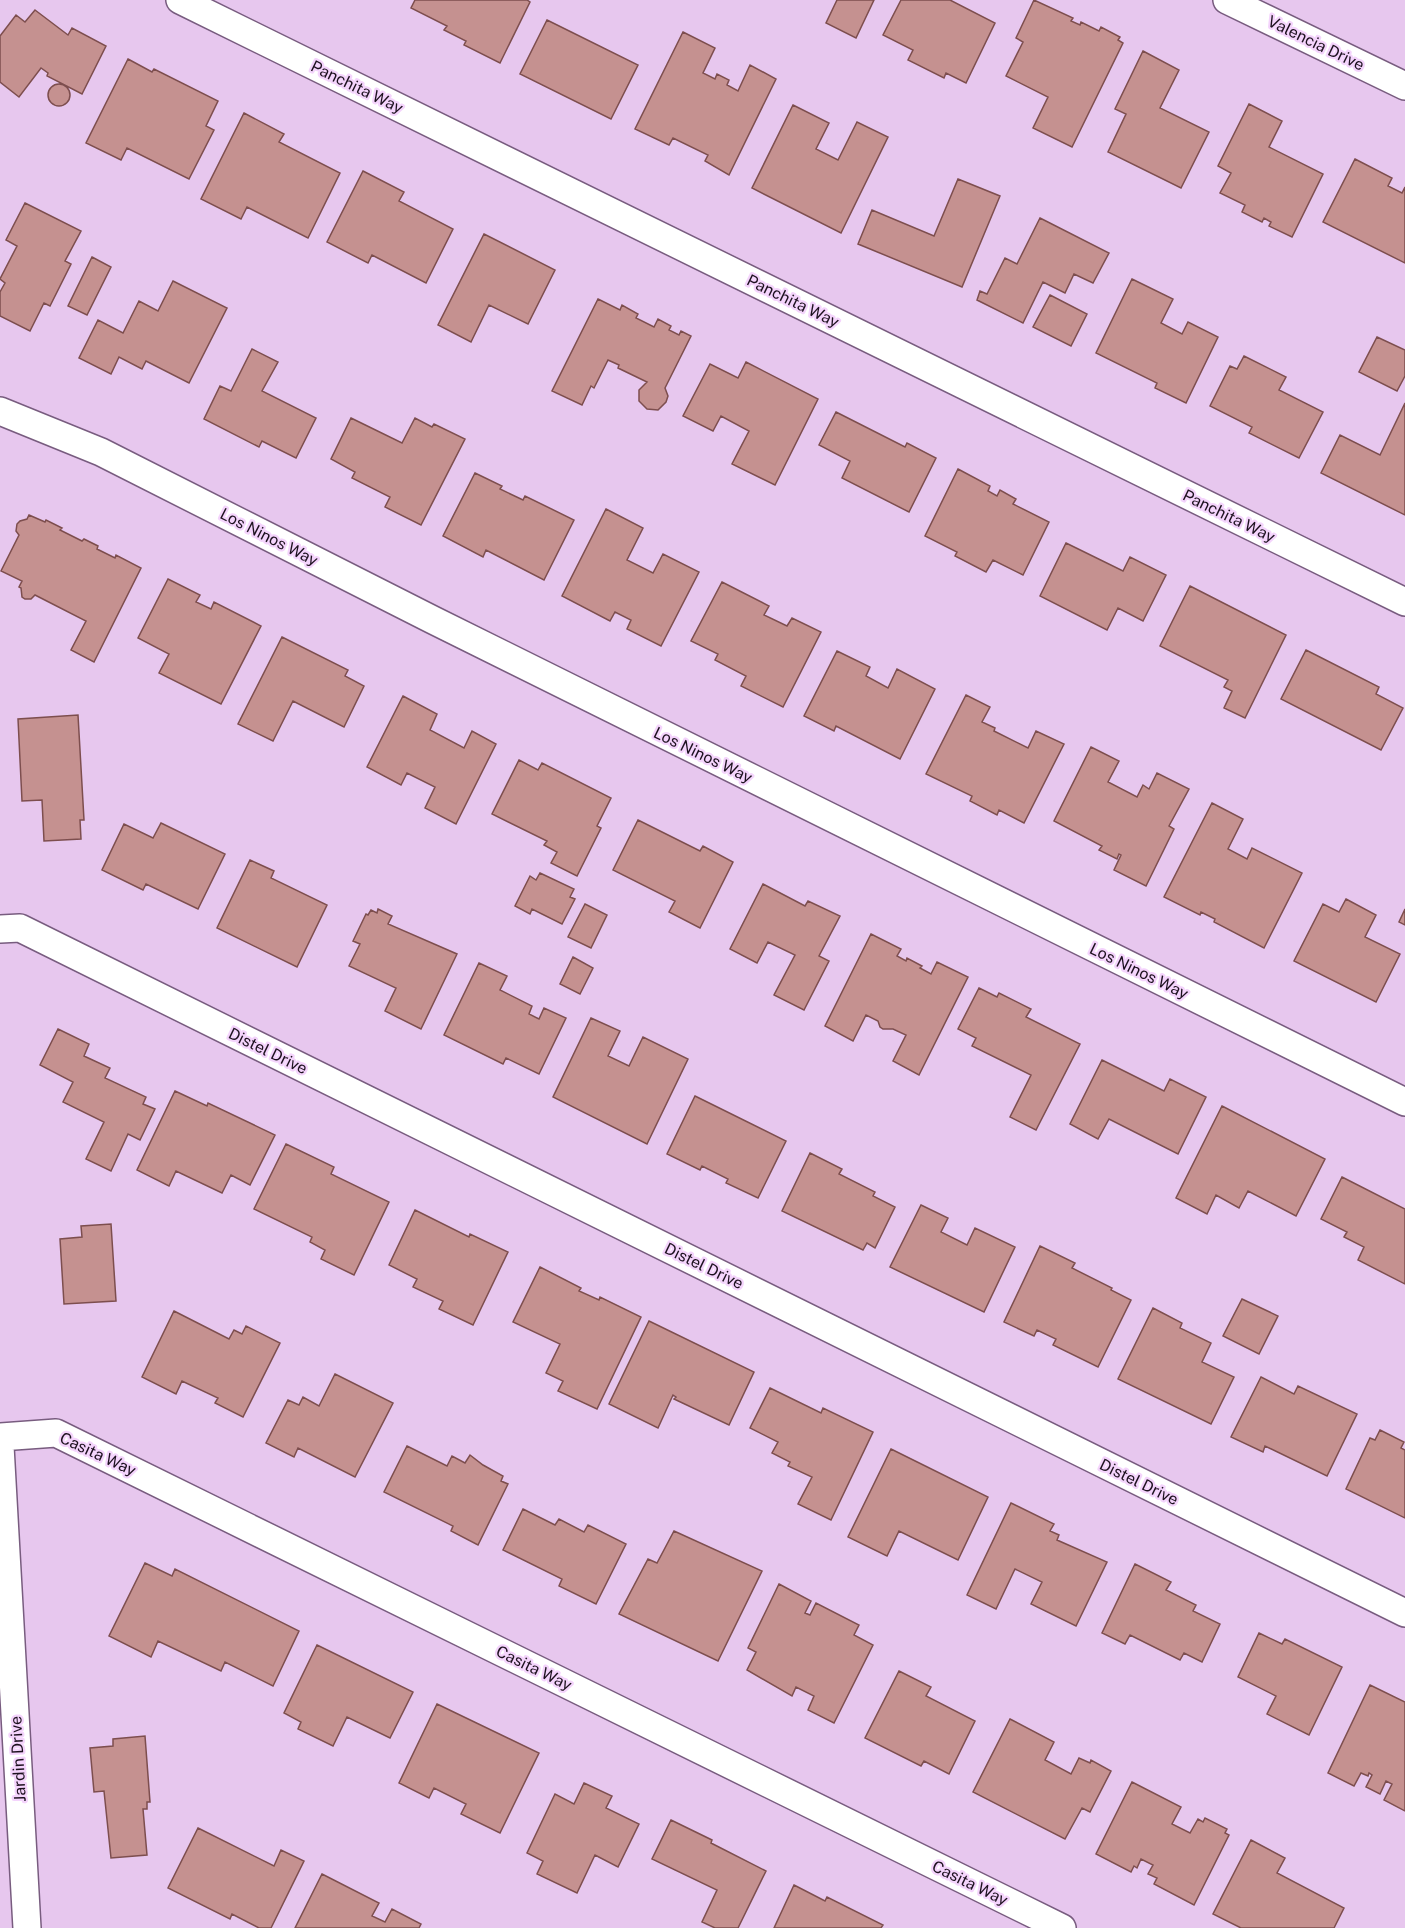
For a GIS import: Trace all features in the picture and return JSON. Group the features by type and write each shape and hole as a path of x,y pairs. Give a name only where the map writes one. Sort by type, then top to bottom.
{"street":[{"name":"Panchita Way","path":"180,0 1405,602"},
{"name":"Valencia Drive","path":"1227,0 1405,86"},
{"name":"Los Ninos Way","path":"0,411 101,452 443,625 1405,1102"},
{"name":"Distel Drive","path":"0,929 20,928 1405,1613"},
{"name":"Casita Way","path":"0,1437 56,1433 1062,1928"},
{"name":"Jardin Drive","path":"0,1446 9,1775 27,1928"}],"building":[{"path":"415,0 527,0 530,2 500,63 464,45 466,41 444,30 447,26 411,8"},
{"path":"837,0 874,0 856,38 826,23"},
{"path":"901,0 950,0 995,23 966,83 946,73 944,78 908,60 913,50 883,35"},
{"path":"1034,0 1073,18 1071,21 1080,25 1081,22 1099,31 1101,27 1120,37 1118,40 1123,43 1072,147 1033,128 1048,97 1006,76 1023,42 1016,38"},
{"path":"35,10 68,35 72,28 106,46 82,94 47,76 48,73 41,68 19,97 0,82 0,36 16,15 25,22"},
{"path":"547,20 638,65 611,119 520,74"},
{"path":"683,32 715,48 703,73 715,79 717,74 729,80 727,85 738,91 750,65 776,79 729,175 705,161 708,155 673,138 669,145 635,129"},
{"path":"1143,51 1179,70 1160,108 1209,132 1181,188 1108,152 1126,114 1115,109"},
{"path":"128,59 152,72 154,69 218,101 206,126 214,130 189,179 127,148 121,160 86,143"},
{"path":"59,84 67,87 70,95 67,103 59,106 51,103 48,95 51,87"},
{"path":"1249,104 1282,121 1269,147 1323,174 1292,237 1269,226 1271,222 1264,218 1262,222 1242,212 1245,205 1220,193 1231,173 1218,166"},
{"path":"793,105 829,123 816,149 838,160 857,122 888,137 841,233 752,188"},
{"path":"244,113 284,134 279,142 340,173 308,238 247,207 241,219 201,199"},
{"path":"1355,159 1392,178 1388,186 1402,193 1405,187 1405,263 1323,222"},
{"path":"363,171 404,192 399,201 453,229 426,283 372,255 368,263 327,242"},
{"path":"958,179 1000,196 962,287 858,244 872,210 934,236"},
{"path":"25,203 81,231 65,261 71,264 50,306 44,303 30,331 0,316 0,292 5,283 0,279 17,246 6,240"},
{"path":"1040,218 1109,253 1093,283 1074,274 1065,293 1043,282 1023,323 977,300 980,291 987,294 1005,258 1017,264"},
{"path":"484,234 555,270 528,324 489,305 471,342 438,325"},
{"path":"92,257 111,267 87,315 68,306"},
{"path":"1132,279 1173,299 1161,323 1182,334 1188,322 1218,337 1186,403 1155,388 1157,383 1096,353"},
{"path":"173,281 227,308 189,383 146,361 142,369 119,357 111,374 79,358 98,320 123,333 139,301 158,311"},
{"path":"1050,295 1087,314 1071,346 1033,327"},
{"path":"598,299 620,310 622,305 638,314 636,318 654,327 658,319 671,326 669,330 679,335 681,331 691,336 665,388 668,396 666,402 658,410 647,409 639,401 639,390 647,382 618,368 619,365 608,360 594,388 591,386 582,405 552,391"},
{"path":"1377,337 1405,350 1405,376 1397,391 1359,372"},
{"path":"252,349 278,362 262,391 316,418 296,458 262,441 259,447 204,419 220,386 231,391"},
{"path":"1244,356 1286,377 1279,390 1323,412 1299,458 1249,433 1252,427 1210,406 1230,366 1237,369"},
{"path":"746,362 818,399 775,485 732,464 749,431 721,416 713,431 683,416 710,364 738,378"},
{"path":"1405,403 1405,515 1321,473 1340,435 1380,455"},
{"path":"836,412 905,447 907,443 936,458 909,512 842,478 850,461 819,445"},
{"path":"351,418 402,443 415,418 432,427 434,424 465,439 421,525 385,507 390,497 352,478 355,472 331,459"},
{"path":"958,469 990,486 988,491 997,496 1000,490 1016,499 1013,504 1049,522 1023,575 993,560 986,572 955,556 957,552 925,536"},
{"path":"475,473 502,486 500,489 523,500 525,496 574,520 544,580 486,550 483,557 443,536"},
{"path":"606,509 643,528 627,560 653,573 663,554 699,572 661,646 627,629 631,620 615,612 610,621 562,596"},
{"path":"29,515 45,522 46,520 82,541 84,539 98,546 97,549 115,558 116,555 141,568 94,662 71,650 86,621 35,595 31,599 25,599 19,587 22,581 1,571 19,535 16,531 17,524 27,519"},
{"path":"1066,543 1123,571 1130,557 1166,575 1143,621 1118,608 1107,630 1040,596"},
{"path":"168,579 200,595 196,602 211,609 214,602 261,626 221,704 159,673 169,654 138,638"},
{"path":"722,582 769,606 764,615 787,626 792,618 821,632 783,707 741,686 746,676 715,660 718,654 691,641"},
{"path":"1190,586 1286,635 1245,718 1224,708 1232,691 1224,687 1228,680 1160,646"},
{"path":"282,637 348,670 345,676 364,686 344,727 293,701 273,741 238,724"},
{"path":"1306,650 1379,687 1376,694 1403,708 1381,750 1281,699"},
{"path":"837,651 870,667 866,676 888,688 897,669 935,689 900,759 836,726 834,731 804,716"},
{"path":"966,695 990,707 982,722 995,728 994,731 1028,748 1036,731 1064,744 1024,823 999,810 997,815 970,801 972,796 926,774"},
{"path":"403,696 437,714 430,730 464,748 472,731 496,744 456,824 425,808 435,787 407,773 401,785 367,767"},
{"path":"78,715 84,820 80,820 81,839 44,841 42,800 22,801 18,719"},
{"path":"1091,747 1119,761 1108,782 1137,797 1143,785 1149,789 1157,773 1189,789 1169,826 1174,829 1146,886 1114,870 1121,855 1119,854 1117,859 1099,850 1102,846 1054,821"},
{"path":"519,760 538,770 542,763 611,798 597,826 601,828 577,876 551,863 557,852 544,845 547,841 492,814"},
{"path":"1212,803 1243,819 1228,849 1247,859 1252,848 1302,873 1264,948 1214,922 1215,919 1201,912 1200,915 1164,897"},
{"path":"638,820 700,851 703,846 733,862 700,928 669,912 675,901 613,870"},
{"path":"161,823 225,854 198,909 146,884 143,890 102,870 124,824 153,838"},
{"path":"250,860 274,871 271,878 327,905 297,967 217,928"},
{"path":"540,873 574,889 570,897 575,899 562,924 532,909 530,914 515,906 530,876 536,880"},
{"path":"763,884 805,906 808,901 840,916 819,956 829,961 804,1010 774,995 795,955 768,942 757,963 730,949"},
{"path":"1346,899 1376,915 1365,937 1400,954 1376,1002 1294,961 1323,904 1339,912"},
{"path":"585,904 607,915 591,948 568,937"},
{"path":"378,909 392,916 388,924 457,954 421,1029 385,1011 396,988 349,966 360,944 353,941 366,914 368,915 371,910 377,913"},
{"path":"1405,909 1405,925 1399,922"},
{"path":"871,934 901,949 897,956 906,961 907,958 931,974 937,962 968,977 919,1075 893,1061 906,1035 893,1029 883,1029 878,1021 866,1015 853,1041 825,1026"},
{"path":"573,957 593,968 580,994 560,984"},
{"path":"479,963 507,976 500,990 532,1006 529,1014 539,1019 544,1008 566,1018 539,1074 506,1058 503,1064 444,1035"},
{"path":"979,988 997,997 999,993 1031,1009 1026,1017 1080,1044 1036,1130 1010,1117 1031,1075 972,1046 976,1038 958,1029"},
{"path":"591,1018 620,1031 608,1056 629,1066 643,1037 688,1059 647,1144 553,1097"},
{"path":"58,1029 89,1044 84,1056 110,1068 105,1078 146,1097 143,1104 155,1109 140,1140 128,1134 111,1171 86,1159 104,1122 63,1102 73,1082 40,1065"},
{"path":"1102,1060 1164,1091 1170,1079 1206,1097 1178,1154 1109,1119 1098,1139 1070,1124"},
{"path":"175,1091 207,1106 208,1103 275,1135 250,1185 231,1175 222,1193 176,1171 169,1186 137,1170"},
{"path":"695,1096 786,1141 758,1198 726,1183 728,1179 702,1166 700,1170 667,1154"},
{"path":"1222,1106 1325,1159 1296,1216 1248,1191 1239,1208 1216,1195 1207,1214 1176,1198"},
{"path":"286,1144 334,1167 331,1174 389,1202 354,1275 321,1259 325,1250 310,1242 312,1237 254,1209"},
{"path":"810,1153 842,1169 839,1174 875,1192 873,1196 895,1207 875,1248 867,1243 863,1250 782,1211"},
{"path":"1342,1177 1405,1209 1405,1284 1358,1260 1364,1247 1344,1237 1347,1232 1321,1219"},
{"path":"921,1205 948,1218 941,1232 967,1245 975,1228 1015,1247 984,1312 890,1267"},
{"path":"415,1210 469,1237 470,1234 508,1252 473,1325 439,1309 443,1301 413,1287 417,1279 389,1265"},
{"path":"111,1224 116,1301 64,1304 60,1239 82,1237 81,1226"},
{"path":"1040,1246 1075,1263 1072,1268 1131,1300 1098,1367 1053,1345 1056,1339 1037,1330 1034,1336 1004,1322"},
{"path":"540,1267 581,1288 579,1291 599,1300 600,1297 641,1317 597,1409 558,1391 563,1381 546,1373 560,1344 513,1322"},
{"path":"1242,1299 1278,1316 1259,1354 1223,1336"},
{"path":"1153,1308 1182,1323 1180,1328 1211,1343 1202,1362 1234,1377 1211,1424 1118,1379"},
{"path":"174,1311 229,1339 234,1330 242,1334 246,1326 280,1343 243,1417 215,1403 218,1398 182,1381 176,1394 142,1377"},
{"path":"649,1321 754,1372 729,1425 674,1399 676,1397 673,1395 658,1428 609,1404"},
{"path":"335,1374 393,1403 355,1477 298,1448 294,1457 266,1443 288,1400 299,1405 303,1397 319,1406"},
{"path":"1261,1377 1294,1394 1298,1386 1357,1414 1327,1476 1265,1446 1263,1452 1231,1437"},
{"path":"770,1388 821,1413 823,1408 873,1432 831,1520 798,1504 812,1477 788,1466 790,1462 772,1453 778,1442 750,1428"},
{"path":"1380,1430 1404,1442 1401,1448 1405,1450 1405,1518 1346,1489 1370,1438 1375,1440"},
{"path":"407,1446 447,1466 452,1456 465,1463 470,1455 503,1476 501,1481 508,1484 478,1545 451,1531 453,1526 384,1492"},
{"path":"891,1449 988,1497 958,1560 899,1531 887,1556 848,1537"},
{"path":"1011,1503 1054,1524 1050,1531 1059,1535 1057,1540 1107,1562 1076,1626 1031,1604 1042,1582 1015,1569 996,1609 967,1595"},
{"path":"523,1509 555,1525 559,1519 584,1532 588,1525 626,1544 596,1604 559,1586 562,1579 503,1550"},
{"path":"674,1531 762,1571 718,1661 619,1614 648,1559 657,1563"},
{"path":"145,1563 172,1576 175,1569 299,1631 273,1686 225,1662 221,1671 158,1641 151,1657 109,1636"},
{"path":"1135,1564 1171,1582 1166,1590 1196,1605 1193,1611 1220,1624 1202,1662 1184,1653 1180,1660 1130,1635 1125,1644 1102,1633"},
{"path":"779,1584 811,1601 805,1613 810,1615 816,1603 859,1625 854,1635 873,1645 834,1723 808,1710 814,1696 796,1687 792,1696 747,1670 756,1652 748,1648"},
{"path":"1259,1633 1282,1644 1285,1639 1342,1667 1309,1735 1267,1714 1276,1696 1238,1677"},
{"path":"317,1645 413,1692 390,1738 347,1717 333,1746 298,1729 301,1722 284,1713"},
{"path":"899,1671 931,1687 926,1696 975,1721 949,1774 924,1761 921,1766 865,1738"},
{"path":"1370,1685 1405,1702 1405,1811 1384,1800 1392,1784 1386,1781 1380,1794 1366,1787 1372,1775 1369,1773 1368,1776 1361,1773 1354,1786 1328,1773"},
{"path":"437,1704 539,1753 500,1833 461,1814 466,1804 434,1788 429,1798 399,1783"},
{"path":"1010,1719 1054,1742 1045,1760 1071,1774 1079,1758 1090,1763 1091,1760 1111,1771 1090,1812 1082,1808 1065,1839 973,1792"},
{"path":"145,1736 150,1802 147,1802 147,1809 143,1809 147,1855 111,1858 104,1791 94,1792 90,1748 113,1746 113,1739"},
{"path":"1132,1782 1181,1807 1172,1824 1190,1833 1198,1819 1203,1822 1205,1818 1227,1829 1225,1833 1229,1835 1194,1905 1154,1884 1157,1878 1148,1874 1153,1865 1141,1859 1137,1868 1134,1866 1131,1872 1096,1854"},
{"path":"584,1783 612,1796 606,1808 639,1824 618,1867 595,1855 577,1893 537,1874 543,1861 527,1853 555,1794 574,1804"},
{"path":"671,1820 766,1871 738,1928 715,1928 702,1922 717,1890 652,1859"},
{"path":"198,1828 274,1866 281,1850 304,1861 271,1928 259,1928 232,1914 230,1919 168,1888"},
{"path":"1251,1840 1285,1858 1277,1873 1344,1908 1334,1928 1241,1928 1213,1914"},
{"path":"322,1874 379,1903 372,1916 385,1922 392,1909 421,1924 419,1928 295,1928"},
{"path":"794,1885 825,1901 827,1897 883,1925 881,1928 774,1928"}]}
